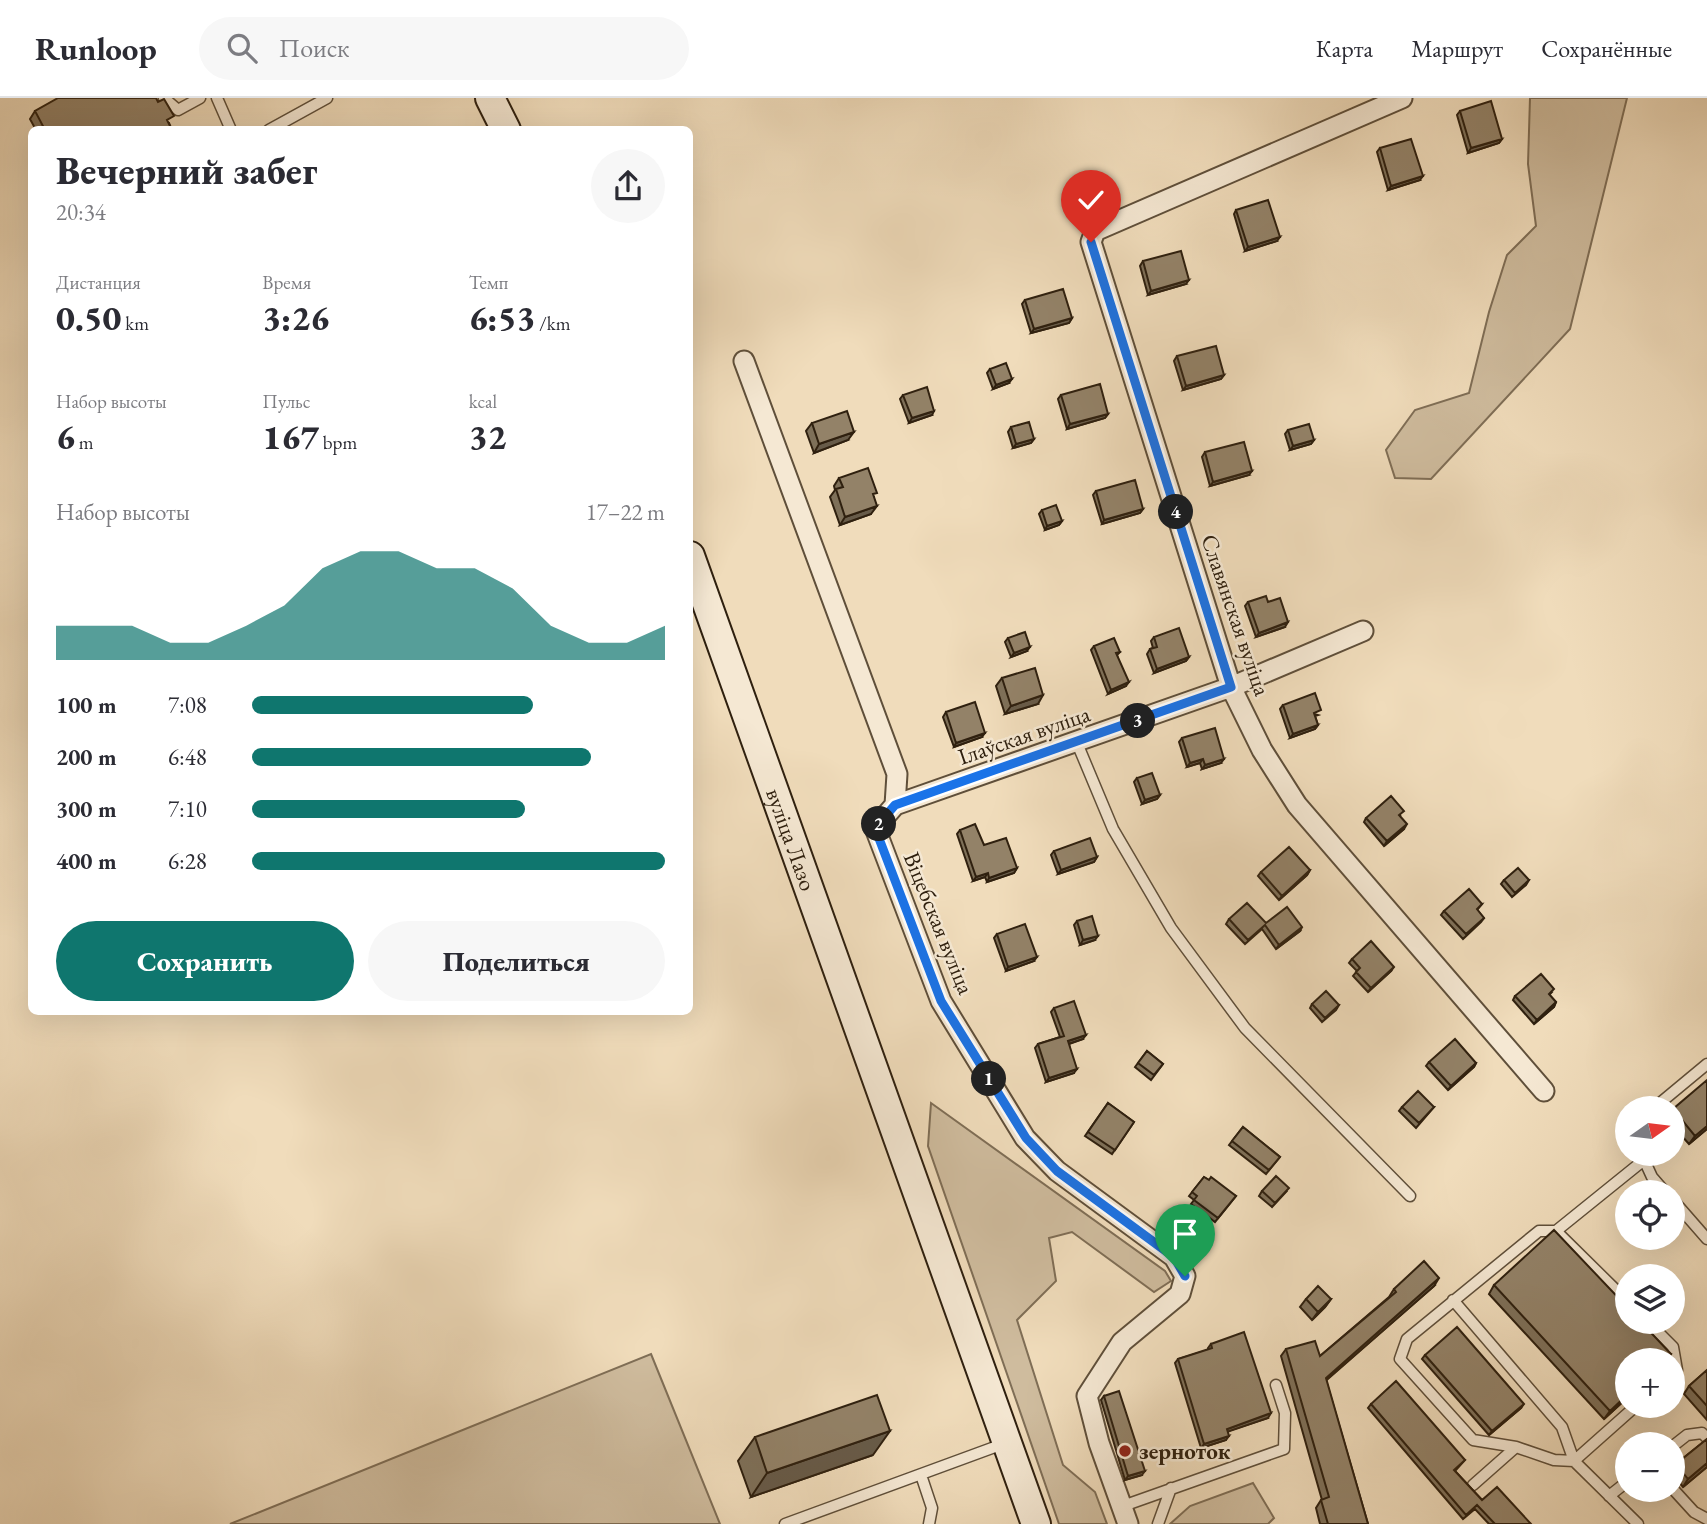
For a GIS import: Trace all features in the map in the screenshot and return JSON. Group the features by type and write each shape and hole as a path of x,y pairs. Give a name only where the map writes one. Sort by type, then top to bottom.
{"main road":[{"path":"490,98 504,126"},
{"name":"вуліца Лазо","path":"693,564 1036,1524"}],"street":[{"name":"Славянская вуліца","path":"1402,98 1095,231 1091,242 1231,687 1262,750 1297,805 1544,1091"},
{"path":"744,361 897,774 895,805"},
{"name":"Ілаўская вуліца","path":"895,805 1231,687 1363,631"},
{"name":"Віцебская вуліца","path":"895,805 875,828 941,1001 955,1024 1026,1138 1057,1171 1174,1257 1185,1276 1180,1294 1122,1342 1087,1396 1099,1443 1126,1515"}],"lane":[{"path":"164,98 178,110 200,98"},
{"path":"217,98 229,126"},
{"path":"276,126 327,98"},
{"path":"1077,743 1113,829 1171,928 1245,1028 1410,1196"},
{"path":"1668,1096 1707,1063"},
{"path":"1622,1418 1574,1461 1554,1460 1516,1447 1473,1440 1400,1359 1407,1339 1453,1300 1539,1231 1556,1231 1632,1166"},
{"path":"1685,1213 1707,1238"},
{"path":"1556,1231 1615,1289"},
{"path":"1453,1300 1562,1427 1574,1461 1638,1524"},
{"path":"1660,1334 1673,1348"},
{"path":"1126,1515 1171,1488 1284,1449 1285,1413 1276,1385"},
{"path":"1685,1437 1702,1433 1707,1438"},
{"path":"785,1524 1007,1442"},
{"path":"1473,1485 1516,1447"},
{"path":"921,1475 932,1508 929,1524"},
{"path":"1158,1524 1171,1488"},
{"path":"1609,1496 1615,1491"},
{"path":"1685,1502 1694,1512 1707,1519"}],"shaded area":[{"path":"1530,98 1627,98 1570,329 1431,479 1395,478 1386,450 1415,410 1469,393 1489,312 1507,255 1536,226 1528,164"},
{"path":"931,1103 1165,1271 1171,1281 1154,1292 1072,1232 1049,1238 1056,1281 1017,1320 1063,1465 1095,1492 1107,1524 1059,1524 928,1146"},
{"path":"651,1354 720,1524 230,1524"},
{"path":"1253,1483 1274,1518 1268,1524 1170,1524 1190,1506"}],"building":[{"path":"58,98 156,98 158,102 164,99 174,116 167,120 170,126 43,126 35,111"},
{"path":"1491,101 1502,139 1471,148 1460,111"},
{"path":"1411,139 1423,176 1391,186 1380,148"},
{"path":"1268,200 1280,237 1248,247 1236,210"},
{"path":"1181,251 1189,280 1151,291 1143,261"},
{"path":"1063,289 1072,318 1034,329 1025,300"},
{"path":"1216,346 1224,375 1186,386 1177,356"},
{"path":"1006,363 1012,379 996,385 990,369"},
{"path":"1100,384 1108,414 1070,424 1061,395"},
{"path":"927,387 934,411 912,418 903,395"},
{"path":"847,411 854,432 819,444 812,423"},
{"path":"1029,422 1034,439 1016,444 1011,427"},
{"path":"1309,424 1314,440 1293,446 1288,430"},
{"path":"1244,442 1252,471 1213,482 1205,452"},
{"path":"868,468 877,493 873,494 877,506 845,517 836,489 843,487 839,478"},
{"path":"1135,480 1143,509 1104,520 1096,491"},
{"path":"1056,505 1062,521 1047,526 1042,510"},
{"path":"1266,596 1268,602 1280,598 1288,622 1259,633 1248,602"},
{"path":"1179,628 1189,657 1157,669 1150,649 1157,647 1154,637"},
{"path":"1025,632 1030,647 1014,653 1008,638"},
{"path":"1114,638 1120,652 1116,653 1129,682 1111,690 1094,646"},
{"path":"1035,668 1043,695 1011,706 1002,678"},
{"path":"1315,693 1321,710 1314,713 1318,725 1293,734 1283,705"},
{"path":"975,702 985,733 956,743 946,712"},
{"path":"1215,728 1224,759 1205,765 1203,759 1190,763 1182,738"},
{"path":"1152,773 1160,795 1145,800 1137,778"},
{"path":"1391,796 1404,811 1399,815 1407,824 1387,841 1366,818"},
{"path":"975,824 984,845 1006,838 1017,868 989,878 988,873 976,877 960,830"},
{"path":"1090,838 1097,857 1061,870 1054,851"},
{"path":"1289,847 1310,870 1282,896 1261,872"},
{"path":"1518,868 1529,880 1515,893 1504,880"},
{"path":"1469,889 1482,904 1477,909 1484,918 1466,934 1444,911"},
{"path":"1247,903 1266,923 1287,907 1302,927 1279,945 1265,925 1248,940 1229,919"},
{"path":"1092,916 1098,936 1083,940 1077,921"},
{"path":"1025,924 1037,957 1008,967 997,934"},
{"path":"1371,941 1394,967 1371,988 1356,972 1360,968 1352,959"},
{"path":"1541,974 1554,989 1549,994 1556,1002 1537,1020 1515,996"},
{"path":"1326,991 1339,1005 1325,1018 1312,1004"},
{"path":"1074,1001 1086,1035 1068,1041 1077,1069 1049,1078 1038,1044 1064,1036 1054,1008"},
{"path":"1455,1039 1476,1063 1451,1086 1429,1062"},
{"path":"1147,1051 1163,1064 1154,1075 1138,1063"},
{"path":"1707,1080 1707,1126 1695,1136 1685,1124 1685,1099"},
{"path":"1418,1091 1434,1107 1419,1123 1402,1107"},
{"path":"1108,1103 1134,1122 1115,1150 1088,1132"},
{"path":"1243,1127 1280,1157 1269,1170 1232,1141"},
{"path":"1276,1176 1289,1188 1275,1203 1262,1191"},
{"path":"1204,1177 1209,1180 1211,1177 1236,1196 1218,1218 1194,1200 1197,1196 1192,1192"},
{"path":"1554,1230 1615,1294 1615,1334 1652,1334 1665,1348 1615,1348 1615,1406 1610,1411 1494,1285"},
{"path":"1424,1261 1439,1278 1326,1378 1368,1524 1328,1524 1321,1500 1329,1497 1286,1349 1315,1341 1320,1356 1396,1292 1394,1289"},
{"path":"1318,1286 1331,1299 1318,1312 1306,1299"},
{"path":"1457,1327 1524,1404 1492,1431 1425,1355"},
{"path":"1244,1332 1271,1413 1227,1429 1229,1436 1204,1444 1178,1359 1212,1348 1211,1344"},
{"path":"1707,1370 1707,1406 1689,1386"},
{"path":"1396,1381 1465,1460 1454,1470 1482,1500 1497,1487 1531,1524 1495,1524 1477,1505 1466,1515 1371,1404"},
{"name":"зерноток","path":"1119,1391 1145,1471 1128,1476 1104,1396"},
{"path":"877,1395 890,1431 767,1473 755,1437"},
{"path":"1707,1439 1707,1463 1688,1479 1685,1475 1685,1457"}],"place":[{"name":"зерноток","path":"1125,1451"}],"route":[{"path":"1091,242 1231,687 895,805 875,828 941,1001 1026,1138 1057,1171 1174,1257 1185,1276"}]}
